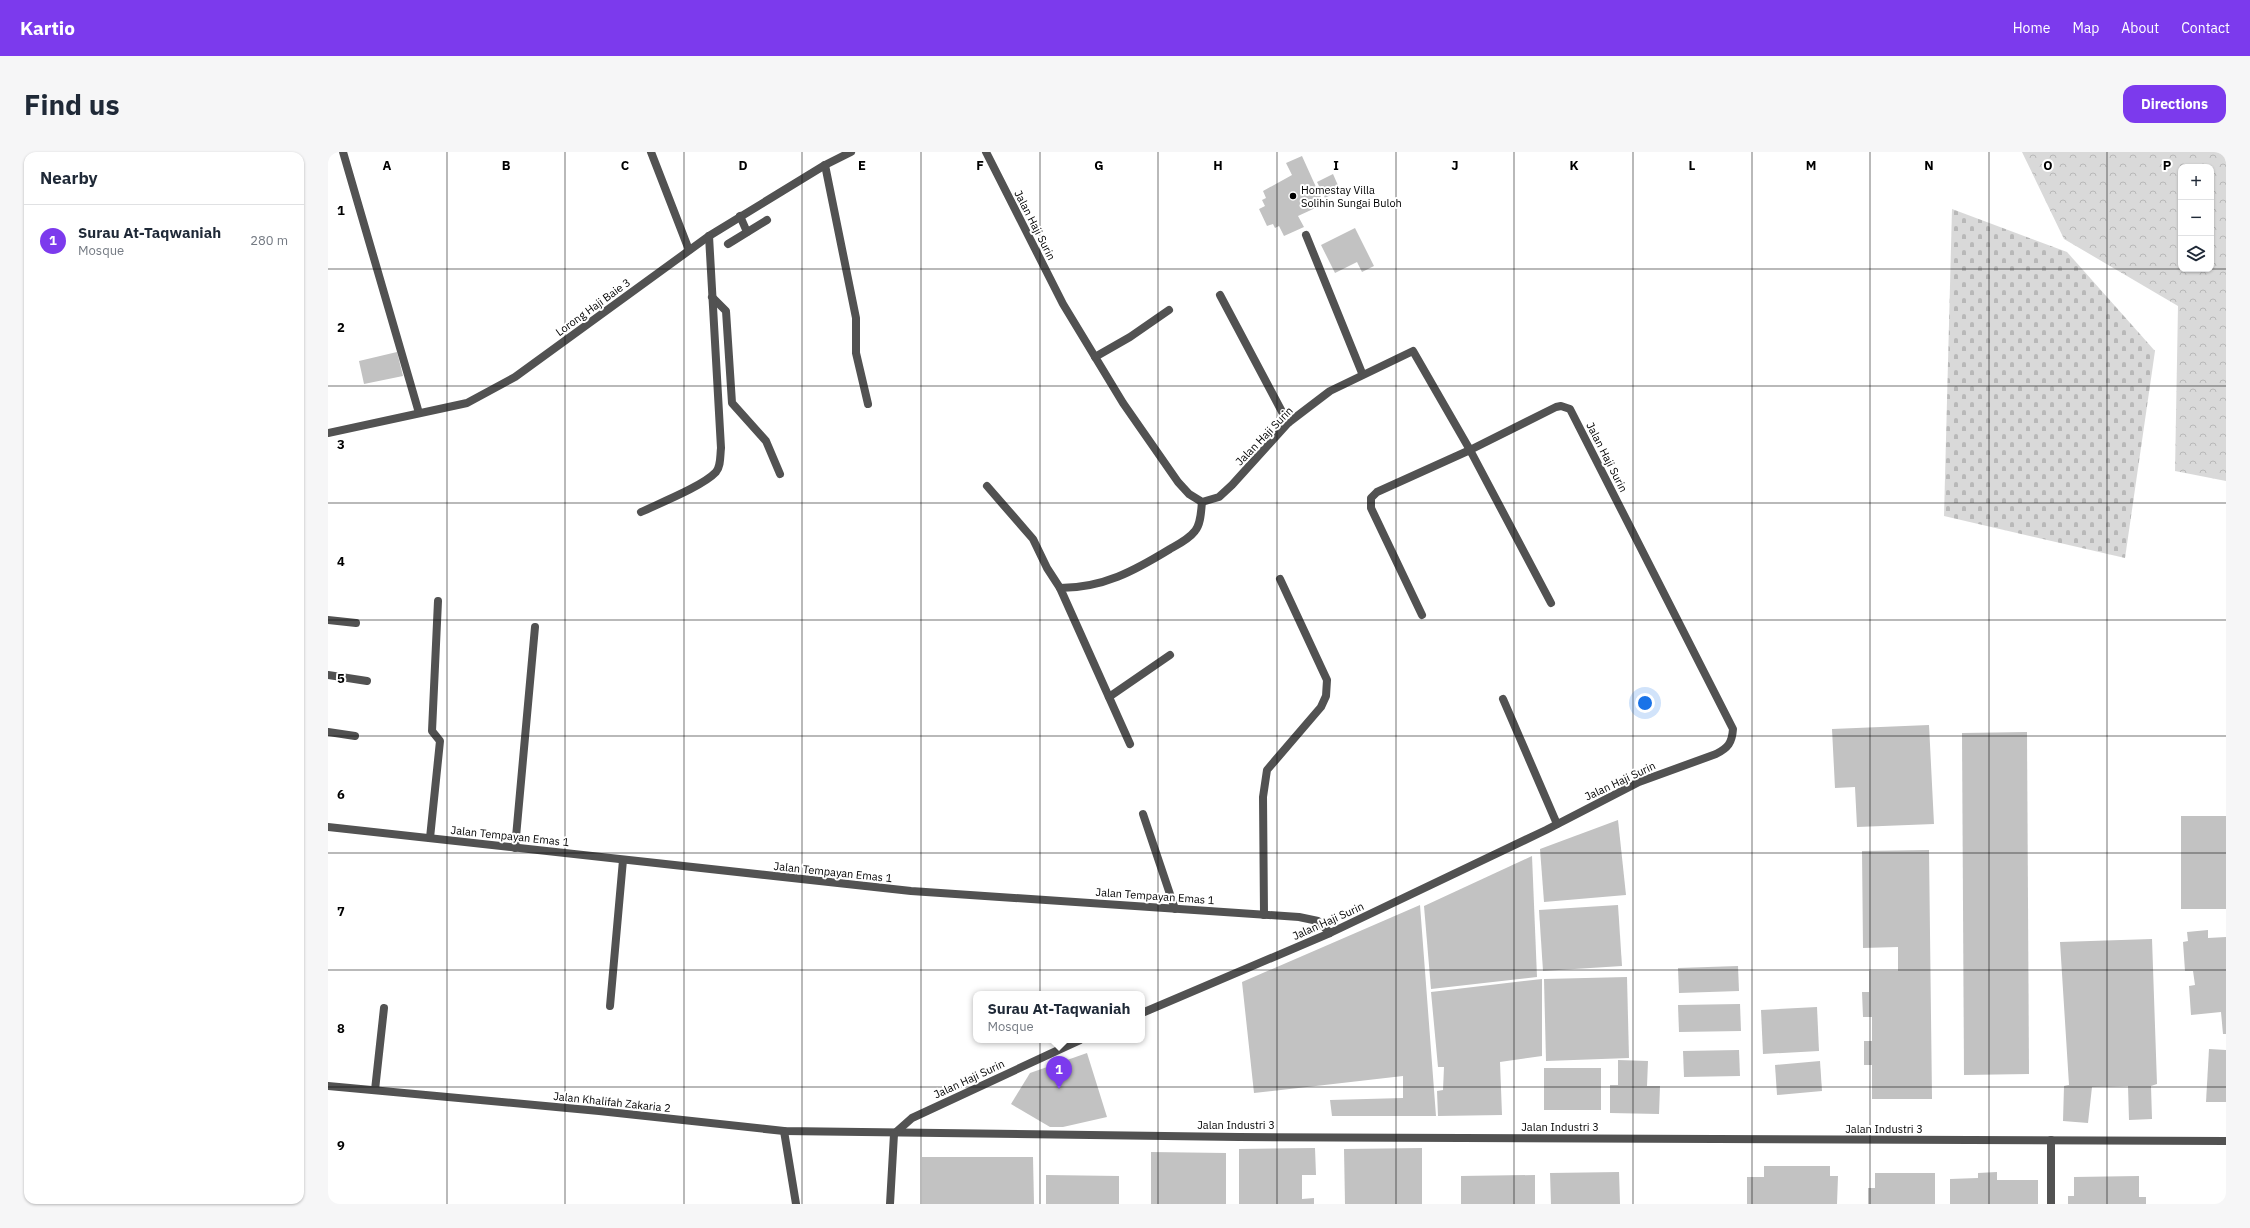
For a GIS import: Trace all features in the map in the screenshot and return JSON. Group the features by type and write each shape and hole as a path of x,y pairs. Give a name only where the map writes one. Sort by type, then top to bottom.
{"street":[{"path":"343,152 419,413"},
{"path":"651,152 689,250"},
{"name":"Lorong Haji Baie 3","path":"328,433 467,403 515,377 709,236 825,165 851,152"},
{"name":"Jalan Haji Surin","path":"986,152 1063,304 1123,403 1178,482 1189,494 1202,502 1218,497 1232,485 1288,423 1330,391 1362,374 1413,351 1470,450 1556,407 1560,406 1570,409 1733,729 1732,740 1726,749 1639,782 1557,824 1330,933 1145,1013"},
{"path":"825,165 856,318 856,353 868,404"},
{"path":"740,216 747,232"},
{"path":"728,244 767,220"},
{"path":"1306,235 1362,374"},
{"path":"641,512 707,480 716,471 720,461 721,448 709,236"},
{"path":"1220,295 1288,423"},
{"path":"712,297 726,311 732,404 766,441 780,474"},
{"path":"1095,357 1130,337 1169,310"},
{"path":"1422,615 1371,508 1371,498 1377,492 1470,450 1551,603"},
{"path":"987,486 1033,540 1047,568 1060,588 1130,744"},
{"path":"1060,588 1080,588 1119,578 1158,556 1191,536 1196,530 1202,502"},
{"path":"1264,915 1263,797 1267,770 1321,707 1326,696 1327,680 1280,579"},
{"path":"430,838 440,741 432,731 438,601"},
{"path":"328,620 356,624"},
{"path":"515,848 535,627"},
{"path":"1109,697 1170,655"},
{"path":"328,675 367,681"},
{"path":"1503,699 1557,824"},
{"path":"328,732 355,736"},
{"path":"1143,814 1175,909"},
{"name":"Jalan Tempayan Emas 1","path":"328,827 911,891 1314,919 1322,923 1330,933"},
{"path":"610,1006 623,860"},
{"path":"375,1090 384,1008"},
{"name":"Jalan Haji Surin","path":"894,1134 912,1118 1074,1043"},
{"name":"Jalan Khalifah Zakaria 2","path":"328,1086 599,1111 784,1131 894,1134"},
{"path":"784,1131 796,1204"},
{"path":"890,1204 894,1134"},
{"name":"Jalan Industri 3","path":"894,1134 2226,1141"},
{"path":"2051,1140 2051,1204"}],"green space":[{"path":"2022,152 2226,152 2226,481 2175,471 2178,306 2064,239"},
{"path":"1952,209 2067,252 2155,351 2125,558 1944,516"}],"building":[{"name":"Homestay Villa Solihin Sungai Buloh","path":"1302,156 1316,187 1319,186 1317,182 1333,174 1340,190 1325,198 1323,194 1320,195 1324,204 1298,216 1304,227 1284,236 1279,226 1275,228 1273,224 1267,226 1259,209 1265,206 1262,200 1266,198 1263,191 1292,175 1286,163"},
{"path":"1355,228 1374,266 1362,272 1357,262 1335,273 1321,245"},
{"path":"397,352 403,376 364,384 359,361"},
{"path":"1929,725 1934,824 1857,827 1855,787 1835,788 1832,729"},
{"path":"2027,732 2029,1074 1964,1075 1962,733"},
{"path":"2181,816 2226,816 2226,909 2181,909"},
{"path":"1618,820 1626,895 1544,902 1540,849"},
{"path":"1929,850 1932,1099 1872,1099 1872,1065 1864,1065 1864,1041 1872,1041 1872,1017 1863,1017 1862,992 1869,992 1869,971 1898,971 1898,947 1863,948 1862,851"},
{"path":"1532,856 1537,977 1431,989 1424,906"},
{"path":"1420,905 1436,1116 1332,1116 1330,1100 1403,1098 1403,1076 1254,1093 1242,982"},
{"path":"1618,905 1622,966 1543,971 1539,910"},
{"path":"2208,930 2208,938 2226,937 2226,1034 2223,1034 2221,1012 2191,1015 2189,986 2195,985 2193,971 2185,971 2183,942 2188,941 2187,932"},
{"path":"2152,939 2157,1084 2151,1086 2152,1119 2129,1120 2128,1086 2092,1087 2088,1123 2063,1121 2064,1086 2069,1085 2060,942"},
{"path":"1738,966 1739,991 1679,993 1678,968"},
{"path":"1627,977 1629,1058 1546,1061 1544,979"},
{"path":"1542,979 1542,1056 1500,1062 1502,1115 1438,1116 1437,1091 1443,1090 1444,1067 1438,1067 1431,992"},
{"path":"1740,1004 1741,1031 1679,1032 1678,1005"},
{"path":"1817,1007 1819,1051 1763,1054 1761,1010"},
{"path":"2209,1049 2226,1050 2226,1102 2206,1102"},
{"path":"1739,1050 1740,1076 1684,1077 1683,1051"},
{"path":"1087,1053 1107,1117 1063,1127 1050,1127 1011,1104 1030,1073"},
{"path":"1618,1060 1648,1061 1647,1086 1660,1086 1659,1114 1610,1113 1610,1085 1618,1085"},
{"path":"1820,1061 1822,1091 1777,1095 1775,1065"},
{"path":"1544,1068 1601,1068 1601,1110 1544,1110"},
{"path":"1315,1148 1316,1175 1302,1175 1302,1199 1314,1198 1314,1204 1239,1204 1239,1149"},
{"path":"1422,1148 1422,1204 1345,1204 1344,1149"},
{"path":"1151,1152 1226,1153 1226,1204 1151,1204"},
{"path":"922,1157 1033,1157 1034,1204 922,1204"},
{"path":"1764,1166 1830,1166 1830,1176 1838,1176 1837,1204 1747,1204 1747,1177 1764,1177"},
{"path":"1619,1172 1620,1204 1551,1204 1550,1173"},
{"path":"1997,1172 1997,1180 2038,1180 2038,1204 1950,1204 1950,1179 1978,1178 1978,1173"},
{"path":"1875,1173 1935,1173 1935,1204 1868,1204 1868,1188 1875,1188"},
{"path":"1046,1175 1119,1176 1119,1204 1046,1204"},
{"path":"1535,1175 1535,1204 1461,1204 1461,1176"},
{"path":"2139,1176 2139,1197 2146,1197 2146,1204 2068,1204 2068,1196 2074,1196 2074,1177"}],"place":[{"name":"Homestay Villa Solihin Sungai Buloh","path":"1293,196"},
{"name":"Surau At-Taqwaniah","path":"1059,1089"}]}
